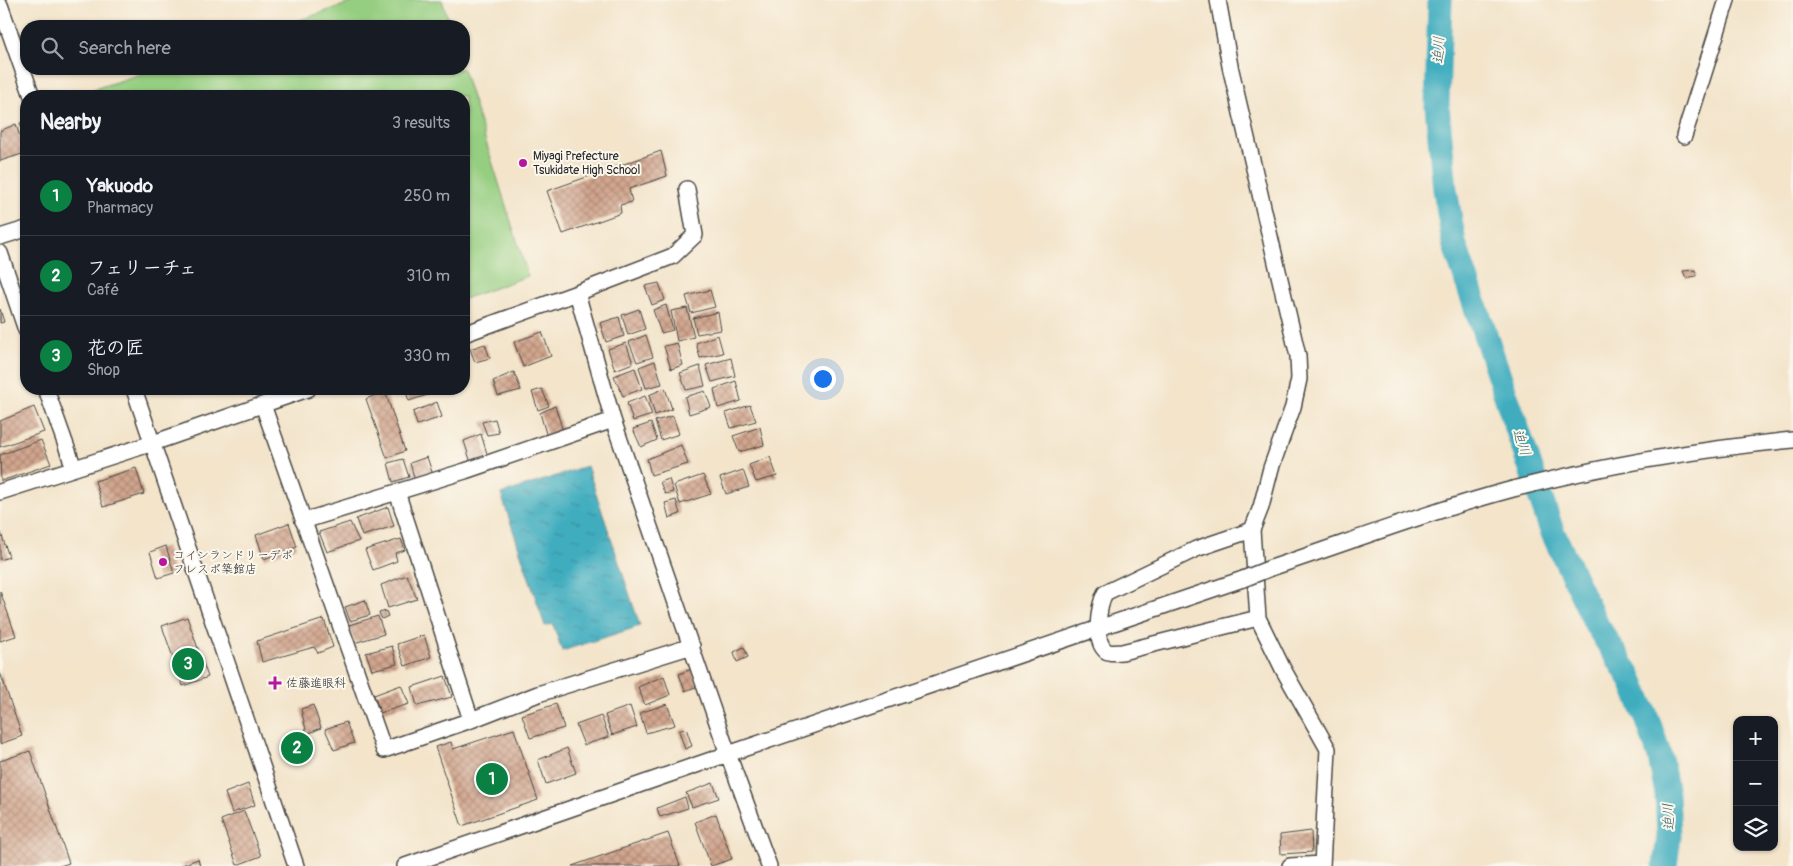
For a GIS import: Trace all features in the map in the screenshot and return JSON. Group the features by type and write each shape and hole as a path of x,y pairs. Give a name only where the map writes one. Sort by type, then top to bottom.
{"street":[{"path":"1218,0 1230,66 1298,356 1299,379 1293,408 1271,468 1261,507 1252,530 1258,618 1328,749 1322,865 1290,866"},
{"path":"1684,136 1727,0"},
{"path":"0,5 20,62"},
{"path":"25,75 30,90"},
{"path":"470,332 673,256 694,235 687,189"},
{"path":"0,237 20,231"},
{"path":"0,253 20,312"},
{"path":"577,293 613,420 728,754 769,866"},
{"path":"48,395 74,468"},
{"path":"136,395 296,866"},
{"path":"0,492 153,443 291,395"},
{"path":"263,405 384,750 471,720 538,694 692,646"},
{"path":"303,522 465,471 613,420"},
{"path":"405,866 1434,513 1513,489 1631,462 1737,445 1793,440"},
{"path":"397,492 471,720"},
{"path":"1252,530 1196,548 1105,593 1100,609 1098,627 1102,644 1106,651 1113,653 1258,618"}],"green space":[{"path":"359,0 442,0 448,20 300,20"},
{"path":"137,75 465,75 470,90 91,90"},
{"path":"470,91 528,276 470,297"}],"water":[{"path":"587,466 640,626 562,651 553,624 545,626 501,494"}],"building":[{"path":"16,124 20,137 20,155 0,161 0,131"},
{"path":"661,151 667,176 629,189 632,202 620,205 621,213 563,234 547,191"},
{"path":"1695,270 1696,276 1686,278 1683,271"},
{"path":"659,283 665,300 652,305 645,286"},
{"path":"710,290 715,307 691,313 686,296"},
{"path":"666,305 673,330 661,333 653,310"},
{"path":"687,308 694,337 677,341 671,311"},
{"path":"0,309 4,322 0,323"},
{"path":"639,309 645,329 628,335 622,315"},
{"path":"718,312 721,330 697,334 693,318"},
{"path":"619,317 624,336 606,342 600,323"},
{"path":"542,332 551,356 523,367 514,342"},
{"path":"646,335 653,357 637,362 629,342"},
{"path":"718,335 723,353 700,358 696,343"},
{"path":"626,343 633,363 615,370 608,349"},
{"path":"677,343 683,365 671,369 664,346"},
{"path":"485,344 490,358 475,362 470,349"},
{"path":"731,358 735,376 712,382 706,365"},
{"path":"655,361 662,384 646,388 639,367"},
{"path":"700,366 705,386 686,390 680,373"},
{"path":"635,368 642,389 623,396 614,376"},
{"path":"514,372 521,390 498,396 493,381"},
{"path":"736,381 741,401 718,408 714,389"},
{"path":"665,388 672,409 655,415 649,395"},
{"path":"542,389 549,406 538,410 532,392"},
{"path":"705,391 711,407 689,414 685,397"},
{"path":"376,395 386,395 405,451 387,458 366,399"},
{"path":"407,395 427,395 409,401"},
{"path":"645,396 652,415 633,421 627,403"},
{"path":"437,402 442,417 417,425 413,412"},
{"path":"750,405 756,421 731,428 726,413"},
{"path":"555,406 563,431 547,437 540,413"},
{"path":"34,407 44,432 0,447 0,421"},
{"path":"673,416 679,434 661,440 655,421"},
{"path":"495,419 499,433 487,435 482,422"},
{"path":"651,423 657,440 641,447 633,429"},
{"path":"760,427 764,445 739,452 733,436"},
{"path":"481,434 488,457 471,463 464,441"},
{"path":"41,440 51,464 1,481 0,455"},
{"path":"681,445 688,464 651,475 647,459"},
{"path":"427,457 433,475 415,481 410,463"},
{"path":"770,457 777,476 756,482 749,465"},
{"path":"403,459 409,477 393,482 388,463"},
{"path":"136,468 144,494 103,507 95,481"},
{"path":"743,470 749,487 726,494 720,478"},
{"path":"703,475 711,494 680,504 674,485"},
{"path":"669,479 673,492 665,494 660,482"},
{"path":"676,500 680,514 669,518 665,503"},
{"path":"388,507 394,526 362,536 356,519"},
{"path":"350,522 359,541 327,552 319,532"},
{"path":"289,523 297,547 264,559 256,535"},
{"path":"0,530 9,557 0,560"},
{"path":"401,539 405,550 395,553 397,561 373,570 365,550"},
{"path":"166,546 174,573 158,578 150,552"},
{"path":"407,575 417,599 388,608 381,585"},
{"path":"0,591 16,636 0,641"},
{"path":"365,600 370,615 350,621 345,607"},
{"path":"386,611 388,616 382,619 379,613"},
{"path":"378,616 384,634 354,643 349,625"},
{"path":"187,617 208,677 183,686 162,626"},
{"path":"324,619 333,647 318,653 314,647 262,662 257,641"},
{"path":"424,635 431,657 405,666 397,644"},
{"path":"392,646 397,664 372,670 366,653"},
{"path":"744,647 748,657 737,662 734,652"},
{"path":"692,669 698,686 685,691 679,674"},
{"path":"0,672 22,736 0,744"},
{"path":"445,676 452,697 417,706 412,687"},
{"path":"664,676 670,695 645,705 638,687"},
{"path":"401,685 409,704 380,713 374,695"},
{"path":"556,704 564,728 530,738 522,715"},
{"path":"667,704 675,725 646,733 640,713"},
{"path":"313,705 321,728 307,734 301,709"},
{"path":"630,706 637,727 612,735 605,715"},
{"path":"601,716 609,737 584,745 576,725"},
{"path":"346,722 354,743 334,750 325,729"},
{"path":"686,728 692,746 685,749 679,731"},
{"path":"514,729 538,800 462,826 435,747 451,742 453,749"},
{"path":"567,748 576,773 546,784 538,760"},
{"path":"30,751 69,863 60,866 0,866 0,761"},
{"path":"713,783 719,798 692,807 686,793"},
{"path":"248,784 255,805 232,813 225,793"},
{"path":"685,797 688,808 660,817 657,808"},
{"path":"244,811 261,856 237,865 221,820"},
{"path":"716,814 732,859 711,866 695,822"},
{"path":"1311,831 1312,852 1281,854 1280,835"},
{"path":"668,833 680,866 572,866"},
{"path":"198,859 200,866 179,866"}],"waterway":[{"name":"迫川","path":"1440,0 1437,106 1445,189 1454,243 1552,531 1596,624 1631,679 1647,718 1660,757 1667,794 1669,836 1665,866"}],"place":[{"name":"Miyagi Prefecture Tsukidate High School","path":"523,163"},
{"name":"コインランドリーデポ フレスポ築館店","path":"163,562"},
{"name":"花の匠","path":"188,664"},
{"name":"佐藤進眼科","path":"275,683"},
{"name":"フェリーチェ","path":"297,748"},
{"name":"Yakuodo","path":"492,779"}]}
